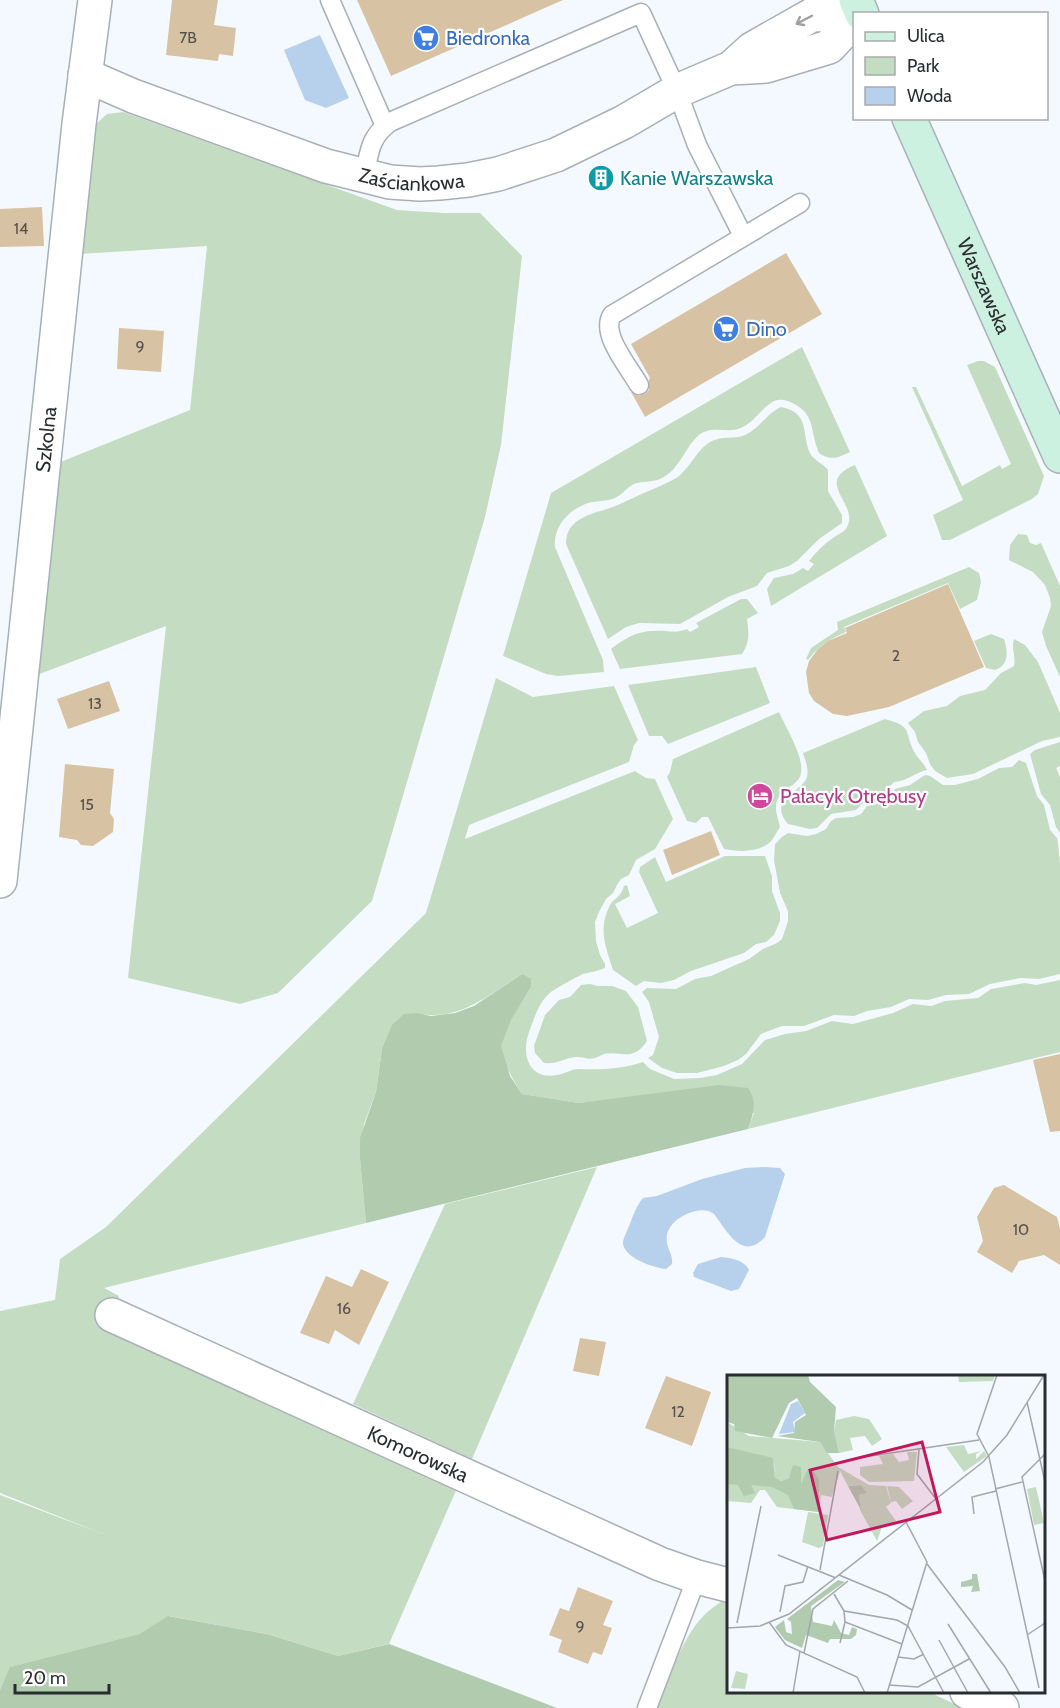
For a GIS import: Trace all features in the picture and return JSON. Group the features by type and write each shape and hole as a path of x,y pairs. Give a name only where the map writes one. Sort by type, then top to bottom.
{"main road":[{"name":"Warszawska","path":"910,120 1060,456"}],"street":[{"name":"Szkolna","path":"0,880 85,75 95,0"},
{"name":"Zaściankowa","path":"85,75 133,96 326,166 390,182 420,184 468,180 498,174 556,154 624,122 677,92 731,68 752,49 812,15 853,12"},
{"name":"Komorowska","path":"112,1315 660,1564 727,1584"},
{"path":"969,1693 1002,1708"}],"lane":[{"path":"330,0 385,126"},
{"path":"364,176 372,142 378,130 413,111 638,7 677,92 696,145 743,236"},
{"path":"639,385 609,336 608,326 612,315 800,203"},
{"path":"646,1708 697,1577"}],"green space":[{"path":"123,112 397,210 480,213 522,256 501,445 485,517 372,901 278,993 240,1004 128,978 166,626 37,675 58,463 190,410 207,246 80,254 95,125 107,114"},
{"path":"802,347 850,452 834,458 819,453 808,416 797,406 783,400 773,402 743,427 704,432 694,440 677,465 667,475 657,480 634,484 612,499 584,504 565,518 557,531 555,547 603,660 604,672 558,676 546,674 503,656 551,493"},
{"path":"984,361 995,367 1044,476 1038,494 1032,499 950,540 942,540 933,515 963,500 912,387 916,387 962,486 1000,465 1002,469 1011,464 967,365"},
{"path":"781,407 797,414 801,419 810,453 828,470 828,491 842,515 842,523 819,539 797,561 767,573 757,586 728,597 680,624 639,623 626,627 608,639 566,544 571,526 585,516 620,504 674,479 710,442 745,435"},
{"path":"855,465 887,536 771,606 767,589 774,578 793,574 803,568 808,571 814,564 809,561 814,554 847,527 848,510 837,486 837,479 843,472"},
{"path":"1018,534 1027,535 1030,543 1036,545 1041,543 1060,586 1060,677 1042,632 1051,606 1045,585 1033,572 1009,560 1010,545"},
{"path":"969,567 979,573 981,582 977,600 960,609 948,583 844,627 846,632 825,643 808,660 806,659 811,648 838,630 837,622"},
{"path":"741,599 747,599 758,613 747,619 748,637 742,654 620,669 611,649 626,639 648,631 674,632 687,629 690,632 699,627 696,623"},
{"path":"991,634 1004,639 1006,649 1003,665 995,670 986,668 974,641"},
{"path":"1014,639 1025,645 1038,662 1060,713 1060,737 1042,741 973,774 947,778 935,771 930,764 915,732 908,723 924,711 947,706 960,696 985,690 1001,673 1014,666"},
{"path":"756,667 770,703 668,744 662,736 649,736 628,685"},
{"path":"496,678 533,697 614,686 638,740 634,745 629,762 469,825 465,839 635,771 646,778 655,779 673,819 655,849 636,860 629,875 621,879 599,912 595,922 596,941 605,968 583,974 551,992 540,1005 529,1032 526,1049 530,1064 540,1074 557,1075 576,1069 611,1068 643,1062 650,1069 674,1079 717,1075 742,1064 765,1040 785,1034 806,1031 832,1021 853,1024 893,1013 913,1004 931,1006 945,1001 978,998 991,989 1025,983 1036,985 1060,980 1060,1052 748,1129 754,1113 626,1098 579,1103 522,1094 512,1078 501,1046 508,1024 531,987 522,974 486,998 460,1010 432,1015 417,1013 382,1049 376,1092 364,1124 360,1159 366,1223 104,1288 119,1296 109,1318 458,1486 389,1644 557,1708 388,1644 338,1656 267,1634 169,1616 139,1634 11,1667 0,1690 0,1495 103,1534 0,1493 0,1311 55,1300 60,1259 106,1227 426,913"},
{"path":"779,712 797,750 801,766 799,778 783,792 777,802 776,811 780,827 772,840 762,847 743,851 724,849 708,817 702,817 696,823 687,821 667,777 673,759"},
{"path":"885,719 905,728 911,746 927,770 894,782 880,797 864,802 856,810 831,814 817,828 810,829 788,824 781,809 787,798 804,783 807,777 803,753"},
{"path":"1060,742 1060,766 1056,768 1060,777 1060,833 1050,805 1041,794 1030,754 1035,750"},
{"path":"1019,760 1026,763 1037,796 1044,805 1050,830 1058,843 1060,974 1039,979 1020,978 990,984 969,994 946,995 928,1000 909,999 891,1007 854,1016 834,1015 804,1026 782,1026 761,1034 746,1054 738,1060 697,1073 677,1073 662,1068 648,1058 653,1055 659,1037 649,1002 642,992 647,988 676,989 695,979 711,976 749,959 782,939 788,921 788,911 780,893 774,860 775,844 782,837 788,833 807,836 816,834 826,829 836,818 861,814 867,806 880,803 895,789 910,785 925,775 943,785 955,785 978,779 999,768 1012,767"},
{"path":"725,856 765,856 772,876 772,891 780,913 780,921 774,935 766,942 756,944 744,953 661,983 644,981 636,986 613,970 605,945 604,922 610,905 624,886 627,885 630,896 615,904 627,928 658,913 639,872 640,867 655,857 666,882"},
{"path":"522,974 531,979 531,987 511,1020 501,1046 510,1076 522,1094 579,1103 719,1085 748,1088 754,1103 748,1129 366,1223 360,1138 376,1092 382,1049 392,1025 404,1014 418,1013 431,1016 455,1013 474,1006"},
{"path":"581,985 612,986 626,991 638,1007 647,1041 642,1048 632,1054 610,1053 593,1059 576,1057 544,1063 535,1053 534,1046 545,1015 559,1000 570,997"},
{"path":"597,1167 472,1459 353,1404 445,1204"},
{"path":"727,1600 727,1693 931,1693 963,1708 657,1708 682,1647 690,1633 711,1609"},
{"path":"168,1616 267,1634 338,1656 389,1644 557,1708 0,1708 0,1690 10,1667 139,1634"}],"water":[{"path":"320,35 349,98 326,108 305,100 284,50"},
{"path":"745,1168 780,1168 785,1174 765,1237 757,1244 742,1245 730,1235 714,1214 701,1210 681,1217 669,1229 667,1241 672,1264 666,1269 640,1261 624,1247 625,1235 635,1210 643,1198 657,1196 702,1179"},
{"path":"721,1257 741,1262 749,1270 739,1289 731,1291 694,1277 693,1273 698,1264"}],"building":[{"path":"172,0 218,0 214,25 236,28 233,56 219,54 218,61 166,55"},
{"name":"Biedronka","path":"357,0 563,0 391,76"},
{"path":"42,207 44,246 0,247 0,209"},
{"name":"Dino","path":"786,253 822,314 645,417 631,392 639,396 645,394 649,390 650,378 631,344"},
{"path":"119,328 164,331 161,372 117,369"},
{"path":"948,584 984,667 889,707 847,716 833,714 814,701 809,693 806,672 809,661 818,649 828,641 847,633 845,628"},
{"path":"109,681 120,711 68,729 57,699"},
{"path":"65,764 114,769 110,813 114,819 113,832 93,846 81,845 77,840 59,837"},
{"path":"711,831 720,855 672,875 663,850"},
{"path":"1060,1054 1060,1131 1050,1132 1033,1060"},
{"path":"1004,1185 1057,1217 1060,1229 1060,1265 1044,1255 1019,1261 1012,1273 977,1252 983,1241 977,1217 994,1188"},
{"path":"361,1269 389,1282 359,1345 335,1330 329,1344 300,1333 326,1276 352,1287"},
{"path":"580,1338 606,1342 599,1376 573,1371"},
{"path":"666,1376 711,1392 692,1446 645,1428"},
{"path":"578,1587 613,1601 603,1625 612,1628 602,1655 593,1652 588,1664 558,1652 562,1640 549,1635 560,1608 569,1611"}],"place":[{"name":"Biedronka","path":"426,38"},
{"name":"Kanie Warszawska","path":"601,178"},
{"name":"Dino","path":"726,329"},
{"name":"Pałacyk Otrębusy","path":"760,796"}]}
